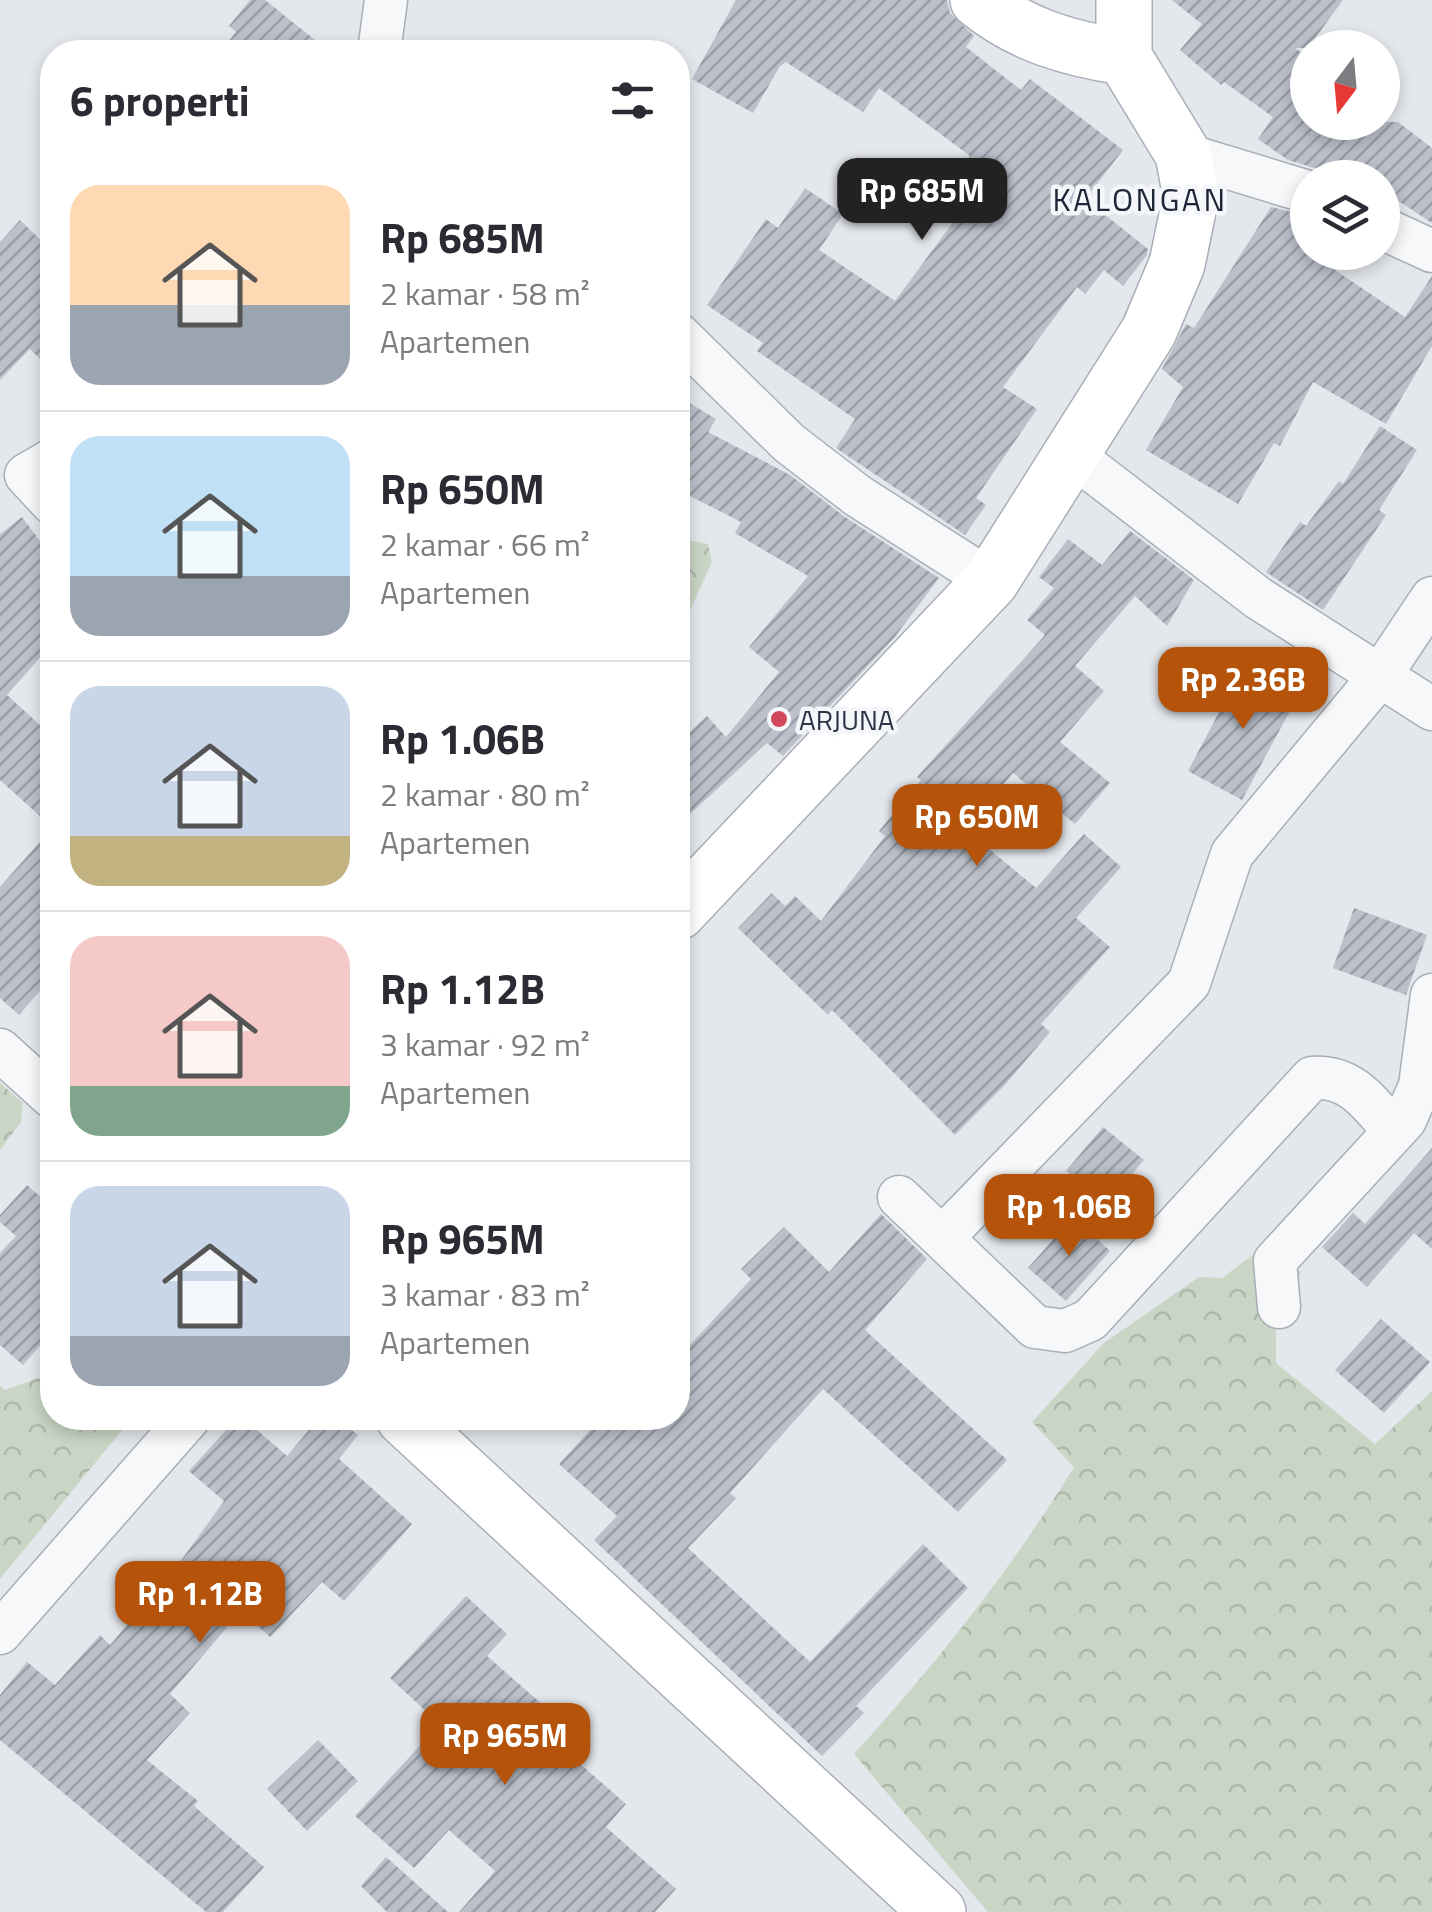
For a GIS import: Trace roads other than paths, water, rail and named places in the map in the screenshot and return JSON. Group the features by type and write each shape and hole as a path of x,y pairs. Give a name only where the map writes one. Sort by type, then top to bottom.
{"main road":[{"path":"978,0 1004,22 1043,38 1124,57"},
{"path":"690,899 991,580 1149,331 1177,264 1191,196 1183,154 1124,57 1124,0"},
{"path":"417,1430 938,1912"}],"street":[{"path":"380,40 386,0"},
{"path":"1183,154 1290,187"},
{"path":"1400,236 1432,251"},
{"path":"690,345 803,453 858,496 991,580"},
{"path":"1071,454 1258,598 1432,710"},
{"path":"944,1236 1189,983 1232,854 1380,676 1432,598"},
{"path":"1279,1307 1275,1261 1394,1132 1420,1086 1432,995"},
{"path":"0,1050 40,1086"},
{"path":"899,1197 1035,1327 1065,1331 1090,1320 1312,1078 1332,1077 1355,1088 1394,1132"},
{"path":"0,1633 178,1430"}],"place":[{"name":"ARJUNA","path":"779,719"}],"district":[{"name":"KALONGAN","path":"1140,199"}]}
